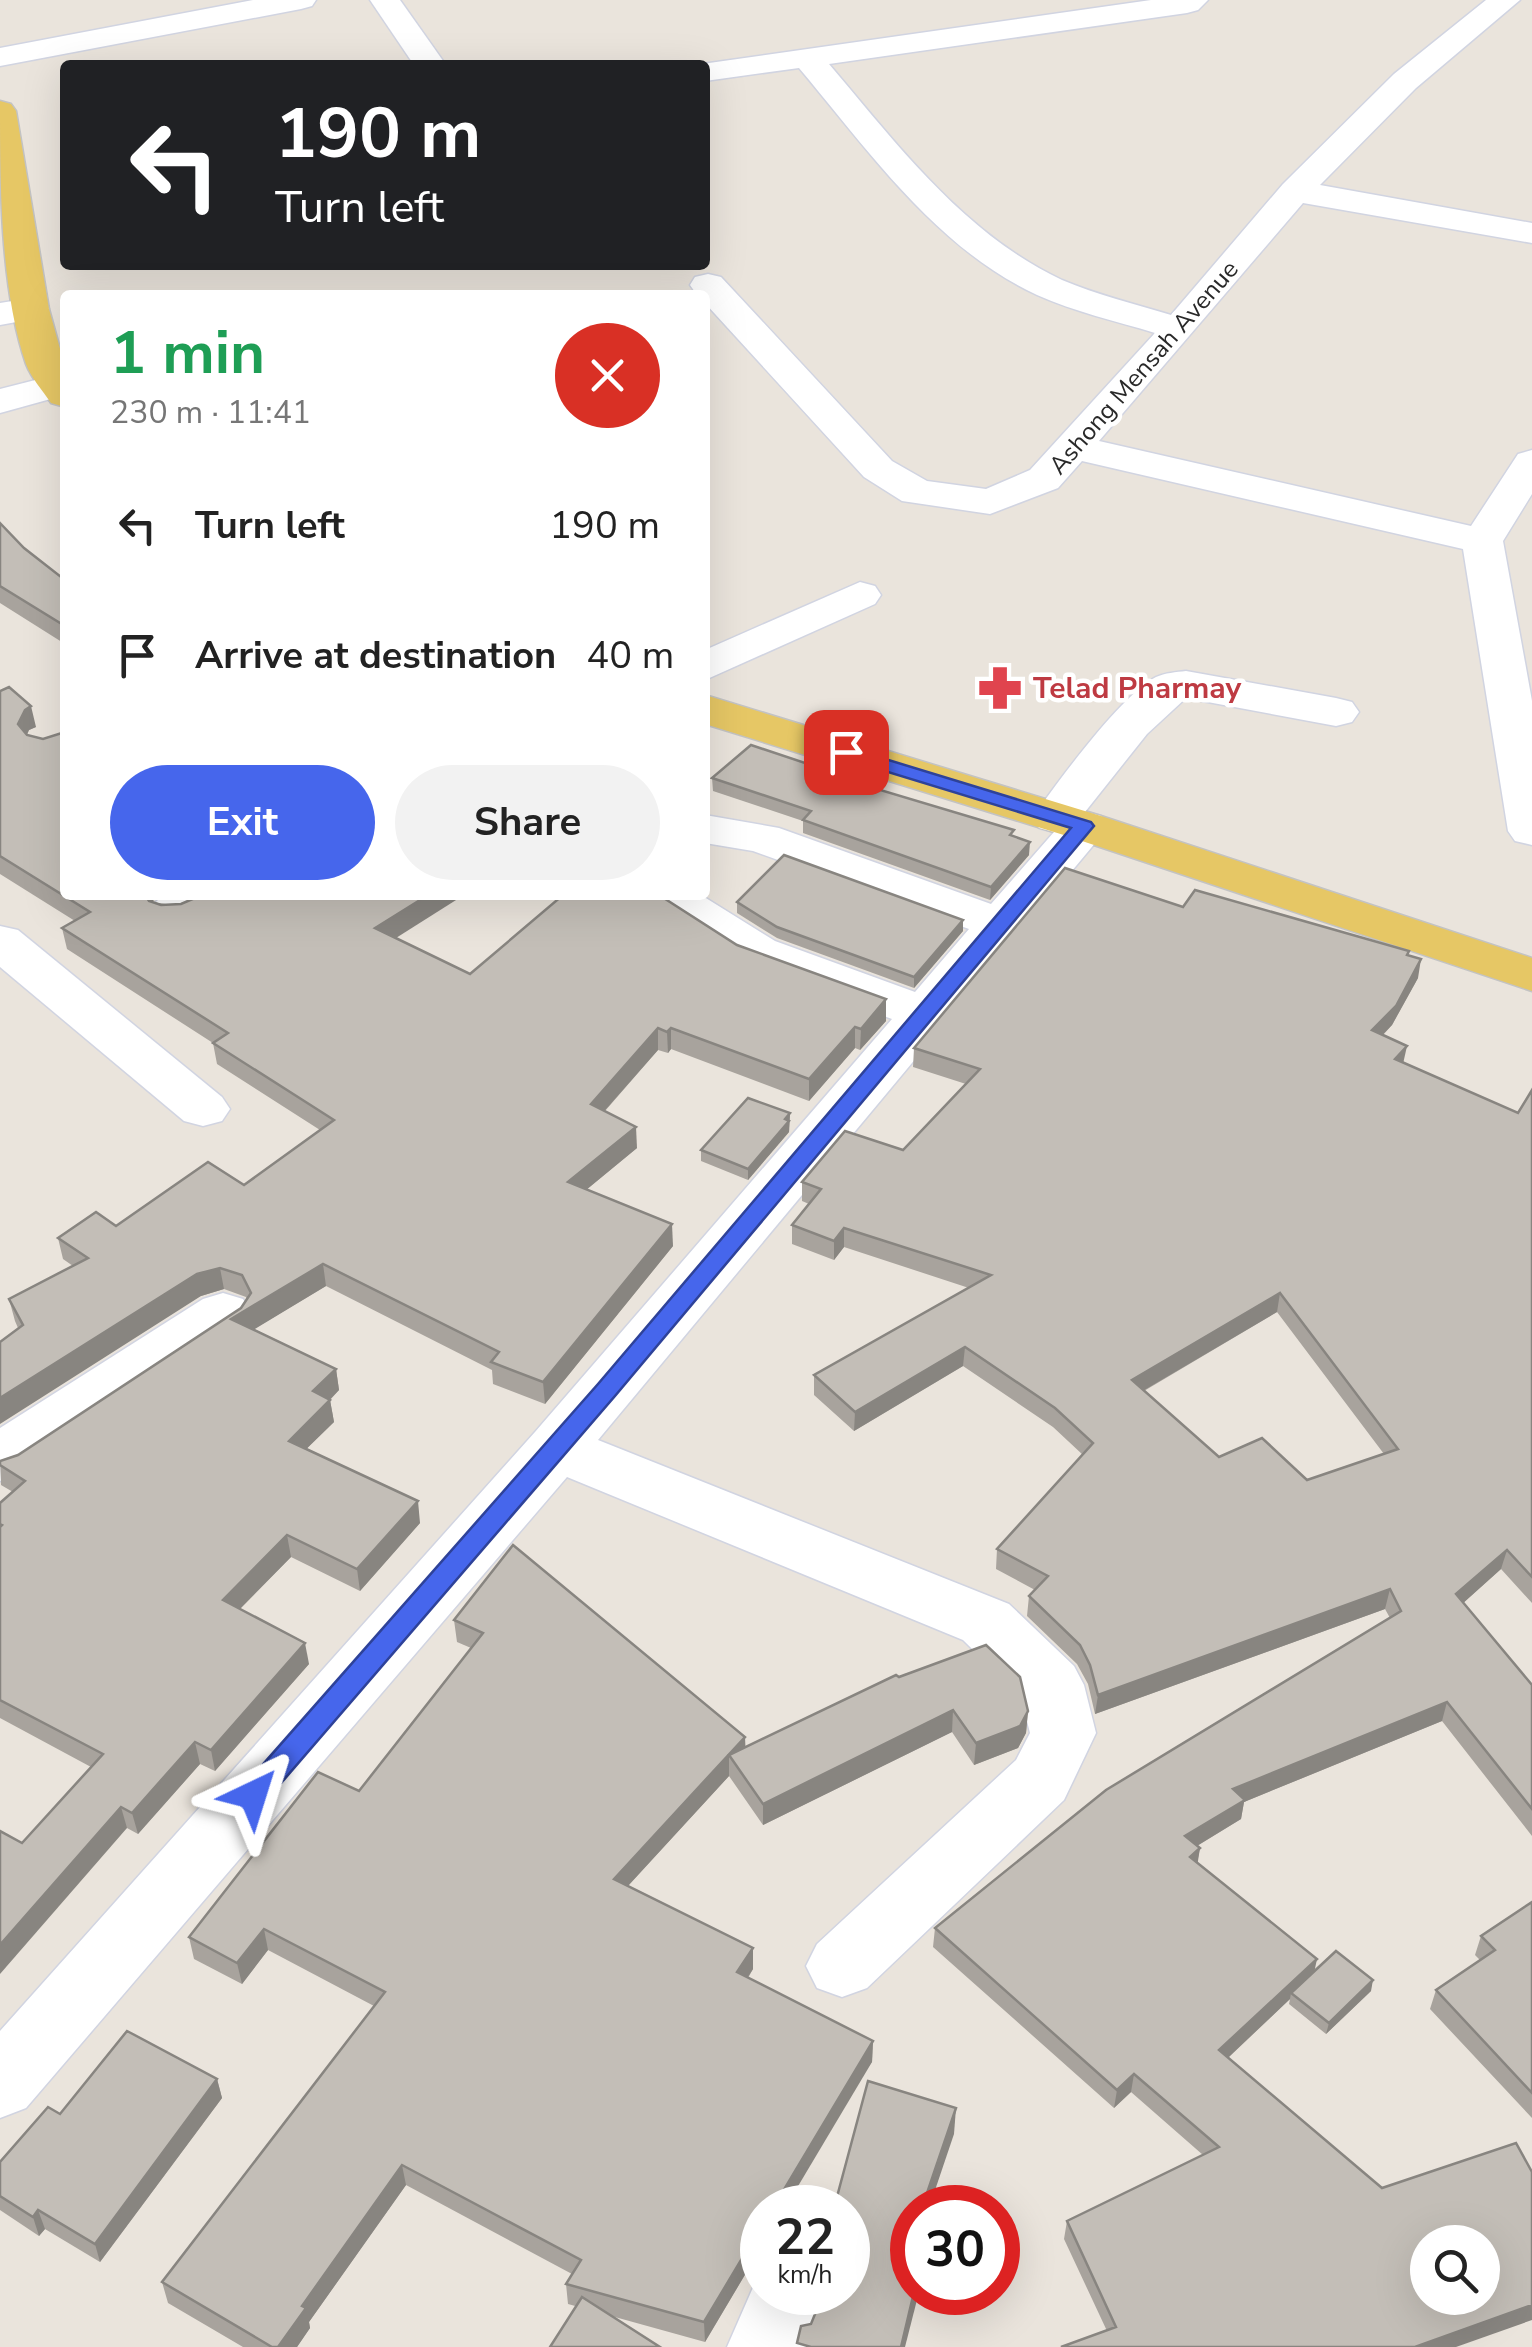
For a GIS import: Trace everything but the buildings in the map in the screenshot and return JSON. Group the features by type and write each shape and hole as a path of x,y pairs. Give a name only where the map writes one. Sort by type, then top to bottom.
{"main road":[{"path":"0,111 16,312 56,380"},
{"path":"710,711 1070,822 1532,975"}],"street":[{"path":"0,56 300,0"},
{"path":"385,0 427,60"},
{"path":"710,71 1194,0"},
{"name":"Ashong Mensah Avenue","path":"708,285 878,469 916,492 990,502 1044,479 1179,329 1295,191 1405,82 1506,0"},
{"path":"808,59 898,164 974,240 1047,286 1179,329"},
{"path":"1295,191 1532,233"},
{"path":"0,364 56,380"},
{"path":"0,402 56,380"},
{"path":"1073,447 1482,541"},
{"path":"1532,462 1482,541 1532,832"},
{"path":"710,665 860,595"},
{"path":"0,2084 557,1448 1001,924 1154,698 1177,684 1336,712"},
{"path":"710,830 762,838 1001,924"},
{"path":"675,900 757,952 926,1014"},
{"path":"0,941 203,1110"},
{"path":"0,1458 223,1313"},
{"path":"557,1448 986,1622 1051,1685 1063,1734 1040,1780 842,1966"},
{"path":"767,2347 780,2315"}],"place":[{"name":"Telad Pharmay","path":"1000,688"}],"route":[{"path":"253,1795 607,1390 1084,826 846,752"}]}
